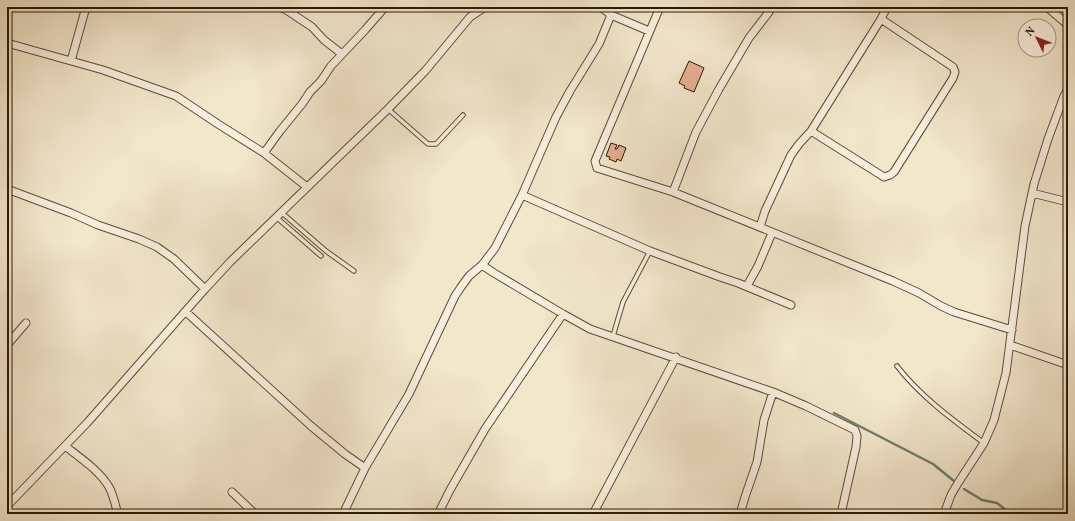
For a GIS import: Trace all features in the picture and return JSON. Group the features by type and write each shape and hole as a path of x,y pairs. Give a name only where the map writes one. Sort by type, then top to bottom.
{"street":[{"path":"71,61 86,7"},
{"path":"280,7 312,27 324,40 342,54"},
{"path":"264,153 310,92 321,81 331,66 385,7"},
{"path":"7,506 87,423 230,262 388,109 426,70 470,17 485,7"},
{"path":"601,7 611,15 649,31"},
{"path":"660,7 595,161 597,168 673,192 772,233 893,280 954,312 1012,330"},
{"path":"673,192 696,132 749,38 769,12 771,7"},
{"path":"760,227 765,211 791,155 811,131 887,7"},
{"path":"1047,7 1068,25"},
{"path":"343,514 365,468 409,394 460,287 469,276 482,265 495,248 522,195 556,117 599,44 611,15"},
{"path":"811,131 884,177 890,175 894,172 954,78 955,72 953,67 881,19"},
{"path":"7,43 103,70 176,96 264,153 307,187"},
{"path":"944,514 951,495 984,443 994,420 1006,373 1025,226 1032,193 1048,139 1068,89"},
{"path":"7,189 157,247 174,259 206,289"},
{"path":"1032,193 1068,202"},
{"path":"522,195 650,251 747,286 791,304"},
{"path":"747,286 767,248 772,233"},
{"path":"482,265 590,329 676,357 773,392 855,430 857,436 856,447 841,514"},
{"path":"186,312 311,426 345,454 365,468"},
{"path":"438,514 485,429 563,314"},
{"path":"7,345 26,323"},
{"path":"1010,345 1068,365"},
{"path":"593,514 676,357"},
{"path":"740,514 757,462 764,420 773,392"},
{"path":"65,446 103,478 109,487 117,514"},
{"path":"232,492 255,514"}],"lane":[{"path":"388,109 428,144 436,144 463,115"},
{"path":"279,214 321,256"},
{"path":"279,214 354,271"},
{"path":"613,336 623,302 650,251"},
{"path":"897,366 904,375 944,414 984,443"}],"building":[{"path":"689,61 704,68 694,92 684,88 685,86 679,83"},
{"path":"611,143 617,145 615,149 617,149 619,145 626,148 621,161 617,159 616,162 609,159 610,157 606,156"}],"waterway":[{"path":"834,413 933,464 954,481"},
{"path":"964,489 982,500 997,503 1011,514"}]}
